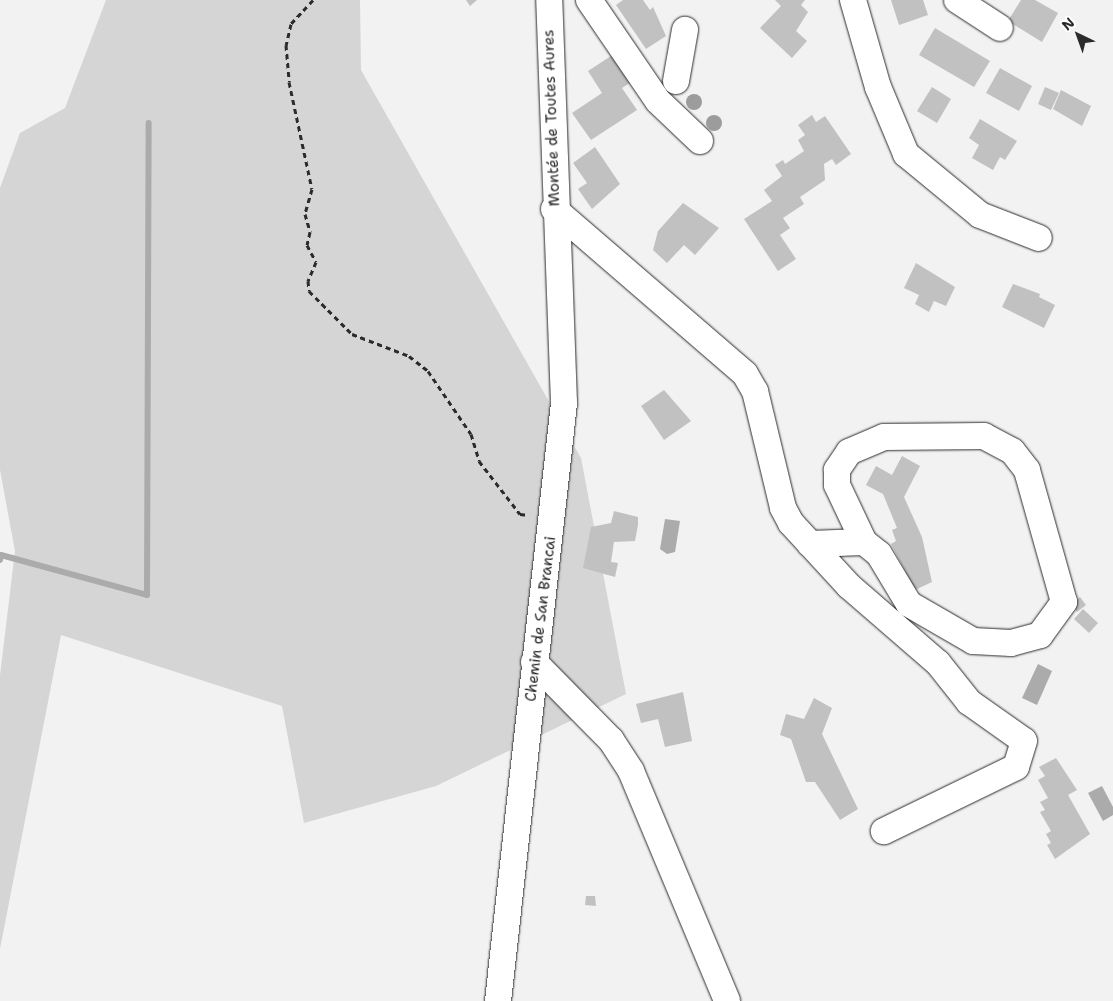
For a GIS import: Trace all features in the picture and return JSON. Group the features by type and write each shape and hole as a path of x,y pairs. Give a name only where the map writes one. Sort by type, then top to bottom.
{"street":[{"name":"Montée de Toutes Aures","path":"549,0 554,209 557,236"},
{"path":"589,0 664,108 700,141"},
{"path":"853,0 878,87 906,154 980,215 1039,238"},
{"path":"957,0 1000,28"},
{"path":"676,81 685,30"},
{"path":"554,209 745,374 762,414 783,508 810,544 849,586 925,650 977,710 1024,741 1016,767 884,831"},
{"name":"Chemin de San Brancai","path":"498,1001 534,662 556,494 566,367 557,236"},
{"path":"810,544 864,542 879,554 909,604 973,641 1011,643 1040,635 1064,602 1027,470 1012,451 984,436 884,437 848,452 837,470 837,485 864,542"},
{"path":"534,662 611,740 631,771 727,1001"}],"path":[{"path":"313,0 292,24 286,45 289,82 312,189 305,214 310,232 307,244 316,262 308,290 352,334 409,356 428,371 471,434 479,461 520,514 528,516 556,494"}],"shaded area":[{"path":"106,0 360,0 361,70 581,458 626,694 436,786 304,823 282,706 61,635 0,949 0,675 15,551 0,470 0,188 20,133 65,108"},
{"path":"665,519 680,521 675,552 667,554 660,549"},
{"path":"1038,664 1052,671 1037,705 1022,698"},
{"path":"1102,786 1113,807 1113,815 1103,821 1088,793"}],"building":[{"path":"466,0 477,0 470,6"},
{"path":"623,0 643,0 650,10 653,7 666,36 646,49 616,5"},
{"path":"775,0 805,0 801,5 808,12 796,31 807,41 792,58 760,28 781,6"},
{"path":"891,0 923,0 928,15 899,25"},
{"path":"1021,0 1035,0 1058,13 1042,42 1008,21"},
{"path":"935,28 990,61 974,87 919,55"},
{"path":"614,54 633,81 622,88 637,110 591,140 572,113 602,93 588,71"},
{"path":"1000,68 1032,86 1019,111 986,93"},
{"path":"932,87 951,99 937,123 917,111"},
{"path":"1045,87 1059,93 1051,110 1038,104"},
{"path":"1061,90 1091,106 1082,126 1053,109"},
{"path":"812,115 816,122 825,116 851,154 836,165 832,159 824,164 825,180 800,197 804,204 783,218 790,228 780,235 796,259 778,271 744,219 772,201 764,190 782,176 775,165 783,160 785,164 804,151 798,140 805,135 798,125"},
{"path":"980,119 1017,141 1005,160 1000,157 993,170 972,158 979,145 969,138"},
{"path":"595,147 620,184 592,209 578,189 587,183 573,163"},
{"path":"683,203 719,228 695,255 684,245 667,263 653,250 658,231"},
{"path":"916,263 955,287 946,306 934,301 929,312 915,304 919,295 904,288"},
{"path":"1013,284 1040,294 1039,297 1055,305 1044,328 1002,307"},
{"path":"664,390 691,421 664,440 641,406"},
{"path":"902,456 920,466 904,497 922,537 932,582 915,590 891,544 896,541 892,530 897,528 883,494 866,485 876,466 892,475"},
{"path":"614,511 638,517 635,541 614,542 611,562 618,563 615,577 583,568 591,527 611,523"},
{"path":"1080,597 1086,605 1077,612 1071,604"},
{"path":"1083,609 1098,623 1089,633 1074,619"},
{"path":"683,692 692,741 665,747 658,719 641,723 636,704"},
{"path":"814,698 832,708 822,734 858,809 840,820 815,782 806,782 791,739 780,735 786,714 804,719"},
{"path":"1056,758 1077,790 1068,795 1090,834 1055,859 1047,845 1051,843 1046,834 1051,831 1040,812 1045,810 1040,802 1048,798 1038,780 1045,776 1039,767"},
{"path":"586,896 595,896 596,906 585,905"}],"waterway":[{"path":"0,560 1,555 147,595 149,123"}]}
